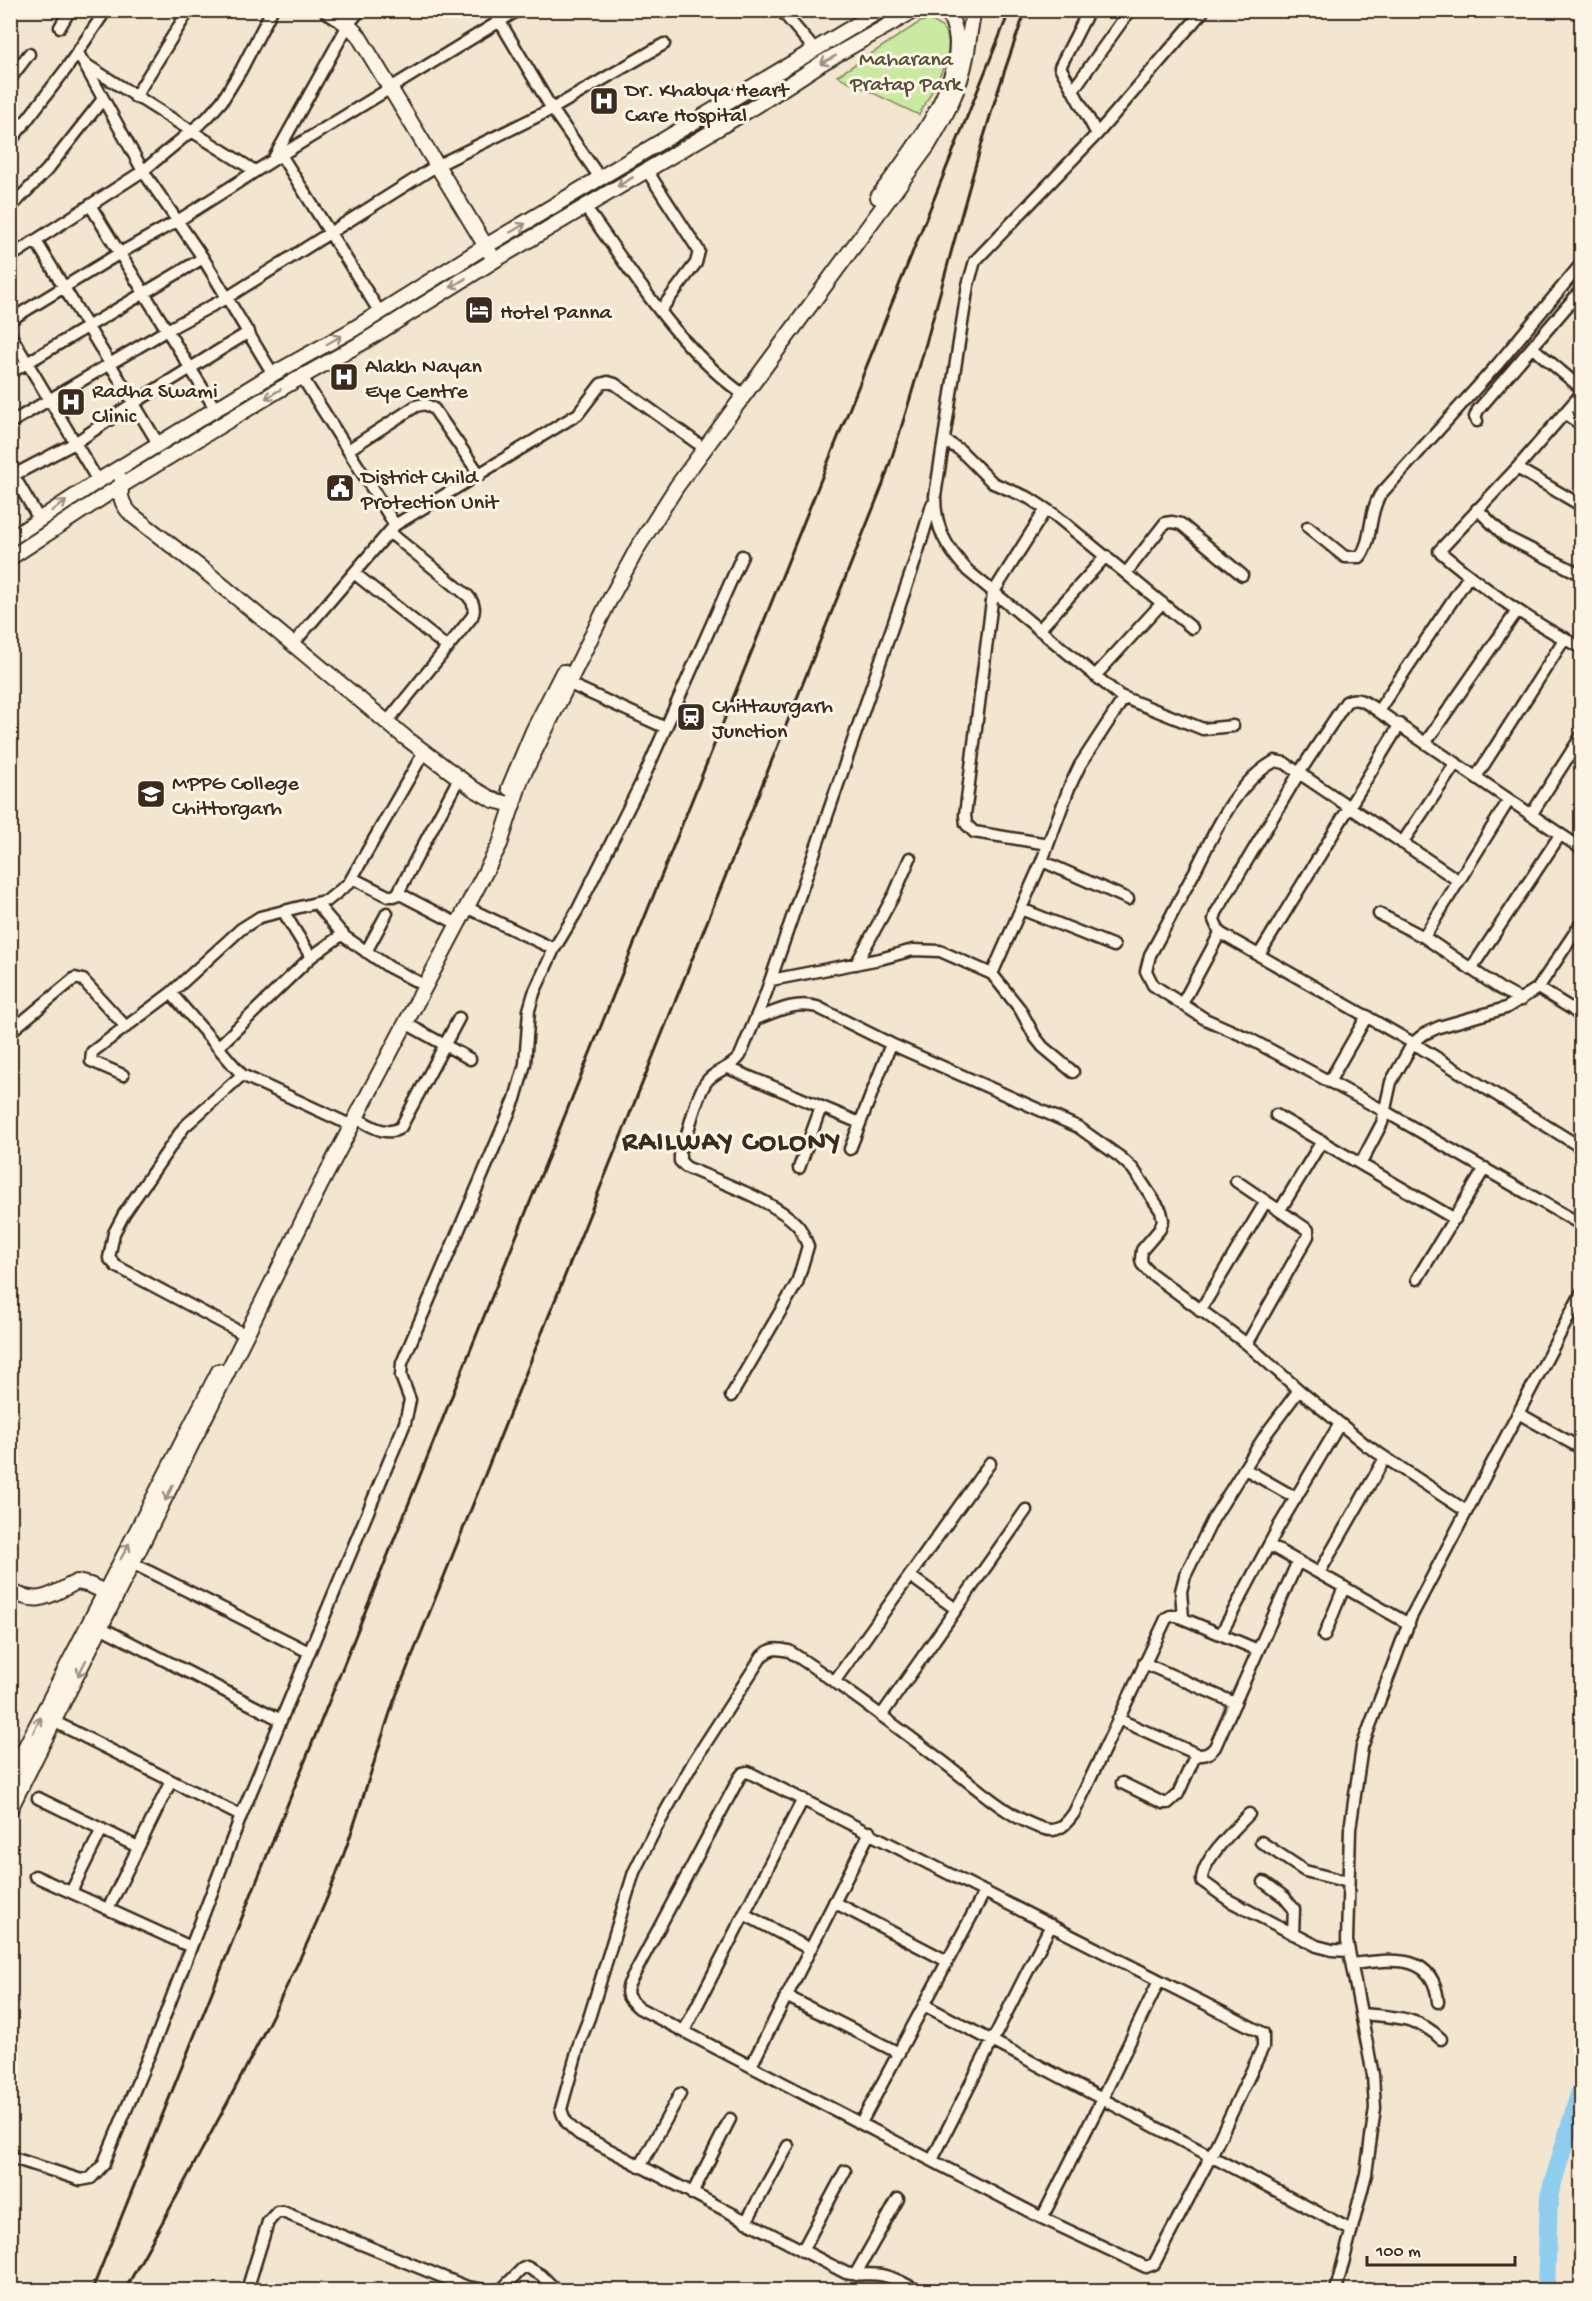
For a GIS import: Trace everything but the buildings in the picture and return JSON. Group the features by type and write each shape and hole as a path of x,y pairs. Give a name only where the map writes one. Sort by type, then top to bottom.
{"main road":[{"path":"326,10 358,35 495,260"},
{"path":"10,538 98,481 273,374 352,330 486,246 881,10"},
{"path":"10,558 121,487 495,260 822,63 915,10"},
{"path":"564,682 657,516 741,392 923,134 942,95 956,55 957,39 949,10 958,12 965,10"},
{"path":"10,1809 102,1628 110,1595 134,1564 351,1121 494,841 508,804 631,542 697,443 741,392 927,147 952,101 959,81 966,59 974,10"},
{"path":"124,466 121,487 123,506 132,515 206,572 424,752 493,800 508,804"},
{"path":"10,1777 110,1595 240,1332 351,1121 407,1024 468,908 500,844 508,804"},
{"path":"10,1591 34,1600 43,1599 77,1582 83,1582 110,1595"}],"street":[{"path":"60,27 70,10"},
{"path":"10,142 81,58 106,10"},
{"path":"135,97 189,10"},
{"path":"10,257 143,171 207,118 222,102 242,70 272,10"},
{"path":"277,158 348,25 360,10"},
{"path":"493,10 552,110 600,178"},
{"path":"10,320 179,220 518,10"},
{"path":"781,10 814,49"},
{"path":"1089,10 1060,67 1097,134"},
{"path":"1073,90 1130,10"},
{"path":"731,1396 797,1283 808,1246 797,1225 782,1213 764,1202 686,1167 680,1161 682,1150 706,1083 714,1074 734,1064 740,1056 756,1019 914,564 935,496 968,285 975,261 1097,134 1204,10"},
{"path":"10,423 167,330 228,297 436,166 552,110 664,44"},
{"path":"10,79 28,54"},
{"path":"81,58 135,97 255,171"},
{"path":"81,58 143,171 179,220 273,374"},
{"path":"10,208 47,170 103,99"},
{"path":"10,117 23,126"},
{"path":"277,158 331,233 379,311"},
{"path":"646,170 699,251 696,263 660,311"},
{"path":"90,205 216,410"},
{"path":"585,207 660,311 690,347 741,392"},
{"path":"36,241 159,445"},
{"path":"10,373 203,258"},
{"path":"1308,527 1345,557 1360,557 1364,552 1373,511 1380,495 1497,365 1581,263"},
{"path":"1477,421 1475,417 1478,410 1581,289"},
{"path":"39,519 12,474 75,443 134,403 249,332"},
{"path":"10,334 98,481"},
{"path":"1532,347 1581,391 1517,468 1439,551 1516,611 1581,648"},
{"path":"302,377 348,450 392,529 473,601 475,612 472,617 387,722"},
{"path":"293,644 392,529 578,414 604,382 615,384 697,443"},
{"path":"348,450 416,406 425,404 434,409 480,475"},
{"path":"1564,413 1581,425"},
{"path":"944,440 960,450 993,483 1029,498 1046,509 1192,628"},
{"path":"1517,468 1581,506"},
{"path":"935,496 935,515 941,534 951,552 968,571 1095,676 1124,698 1203,729 1233,726"},
{"path":"1046,509 993,592 964,815 966,824 974,832 1048,844"},
{"path":"1477,509 1506,537 1581,575"},
{"path":"1126,573 1165,524 1172,522 1181,524 1242,575"},
{"path":"10,2157 81,2180 91,2178 103,2165 159,2031 241,1816 385,1465 405,1423 410,1394 401,1376 402,1363 515,1099 525,1064 529,1011 534,993 554,949 582,901 643,778 742,556"},
{"path":"1039,630 1106,556"},
{"path":"354,573 448,648"},
{"path":"1378,711 1469,576"},
{"path":"1095,676 1162,603"},
{"path":"1426,742 1516,611"},
{"path":"1476,777 1565,638"},
{"path":"564,682 666,728"},
{"path":"992,974 1042,861 1080,765 1124,698"},
{"path":"1581,849 1400,724 1355,698 1346,702 1299,773 1214,920 1220,933 1413,1043 1581,1148"},
{"path":"1259,955 1400,724"},
{"path":"1531,815 1581,735"},
{"path":"123,1075 91,1061 90,1057 98,1046 171,993 240,929 260,917 318,904 337,895 352,878 424,752"},
{"path":"1459,881 1285,763 1275,761 1252,779 1227,811 1150,956 1146,971 1149,980 1204,1019 1248,1038 1386,1112 1581,1225"},
{"path":"1402,843 1456,763"},
{"path":"352,878 388,896 398,893 459,778"},
{"path":"1424,937 1509,800"},
{"path":"1471,969 1560,835"},
{"path":"856,964 895,893 910,858"},
{"path":"1042,861 1128,899"},
{"path":"398,893 452,921"},
{"path":"318,904 343,934 366,952 420,983"},
{"path":"468,908 554,949"},
{"path":"1021,909 1114,946"},
{"path":"284,911 311,957"},
{"path":"366,952 387,913"},
{"path":"1379,914 1424,937 1521,1000"},
{"path":"1360,1163 1386,1112 1391,1082 1413,1043 1424,1034 1439,1027 1497,1011 1521,1000 1538,988 1580,928"},
{"path":"1182,1004 1220,933"},
{"path":"218,1047 311,957 343,934"},
{"path":"771,980 856,964 913,950 940,951 992,974 1020,1009 1043,1047 1073,1072"},
{"path":"10,1032 75,978 83,980 126,1027"},
{"path":"1538,988 1572,1009 1581,1018"},
{"path":"171,993 242,1075 351,1121 384,1131 398,1130 459,1018"},
{"path":"756,1019 790,1006 809,1005 1078,1127 1133,1169 1161,1211 1163,1220 1160,1229 1142,1250 1142,1264 1200,1311 1247,1344 1339,1425 1384,1458 1466,1510"},
{"path":"1329,1082 1367,1016"},
{"path":"407,1024 470,1059"},
{"path":"850,1149 891,1044"},
{"path":"728,1068 860,1123"},
{"path":"240,1332 116,1266 110,1258 114,1233 124,1214 184,1127 242,1075"},
{"path":"799,1168 821,1107"},
{"path":"1276,1115 1455,1219"},
{"path":"1280,1210 1322,1141"},
{"path":"1417,1279 1485,1168"},
{"path":"1236,1181 1308,1230 1308,1236 1247,1344"},
{"path":"1200,1311 1266,1201"},
{"path":"1336,2290 1366,2174 1375,2108 1373,2075 1347,1941 1350,1829 1362,1747 1409,1624 1466,1510 1581,1294"},
{"path":"1183,1618 1181,1591 1185,1576 1213,1519 1280,1414 1299,1390"},
{"path":"1518,1413 1581,1449"},
{"path":"1221,1634 1269,1545 1339,1425"},
{"path":"1319,1573 1384,1458"},
{"path":"834,1682 990,1463"},
{"path":"1245,1469 1296,1498"},
{"path":"881,1716 1026,1510"},
{"path":"1269,1545 1409,1624"},
{"path":"1118,1719 1196,1754 1205,1755 1215,1747 1298,1561"},
{"path":"134,1564 309,1653"},
{"path":"910,1576 956,1610"},
{"path":"1324,1636 1344,1587"},
{"path":"917,2290 895,2278 846,2273 579,2134 563,2118 561,2109 580,2041 634,1872 655,1830 694,1761 762,1656 769,1650 778,1648 789,1650 1010,1812 1046,1830 1058,1830 1074,1813 1166,1619 1170,1616 1183,1618 1258,1650"},
{"path":"102,1628 281,1720"},
{"path":"1144,1663 1235,1703"},
{"path":"55,1722 241,1816"},
{"path":"1122,1783 1168,1803 1178,1794 1196,1754"},
{"path":"743,1773 757,1775 803,1799 1263,2033 1263,2047 1211,2156 1154,2264 1146,2267 1042,2218 639,2008 628,1999 626,1991 629,1984 743,1773"},
{"path":"108,1909 171,1781"},
{"path":"38,1798 138,1847"},
{"path":"684,2031 803,1799"},
{"path":"1249,1814 1222,1843 1204,1870 1202,1881 1230,1900 1317,1946 1332,1950 1349,1950"},
{"path":"71,1892 102,1829"},
{"path":"751,2066 870,1832"},
{"path":"1261,1842 1305,1871 1348,1882"},
{"path":"36,1876 191,1947"},
{"path":"1264,1882 1284,1897 1294,1909 1293,1934"},
{"path":"861,2123 985,1891"},
{"path":"834,1902 948,1961"},
{"path":"744,1914 810,1949"},
{"path":"932,2160 1051,1925"},
{"path":"1352,1964 1390,1960 1418,1965 1434,1980 1438,2002"},
{"path":"1042,2218 1159,1981"},
{"path":"786,1996 899,2053"},
{"path":"924,2005 1351,2230"},
{"path":"1362,2014 1414,2021 1424,2025 1441,2039"},
{"path":"640,2167 680,2094"},
{"path":"692,2194 730,2119"},
{"path":"746,2222 788,2146"},
{"path":"802,2251 845,2171"},
{"path":"855,2275 898,2199"},
{"path":"248,2290 268,2222 277,2212 283,2212 467,2287 483,2290"},
{"path":"496,2290 501,2290 522,2269 527,2267 541,2275 556,2290"}],"green space":[{"name":"Maharana Pratap Park","path":"928,20 941,27 947,37 948,49 939,78 919,115 837,76 920,22"}],"waterway":[{"path":"1546,2290 1549,2196 1582,2084"}],"railway":[{"path":"92,2290 1010,10"},
{"path":"125,2290 252,2056 332,1886 394,1701 883,484 920,366 969,187 1005,68 1026,10"}],"place":[{"name":"Dr. Khabya Heart Care Hospital","path":"604,101"},
{"name":"Hotel Panna","path":"479,310"},
{"name":"Alakh Nayan Eye Centre","path":"344,377"},
{"name":"Radha Swami Clinic","path":"71,402"},
{"name":"District Child Protection Unit","path":"340,488"},
{"name":"Chittaurgarh Junction","path":"691,717"},
{"name":"MPPG College Chittorgarh","path":"151,794"}],"district":[{"name":"RAILWAY COLONY","path":"732,1139"}]}
